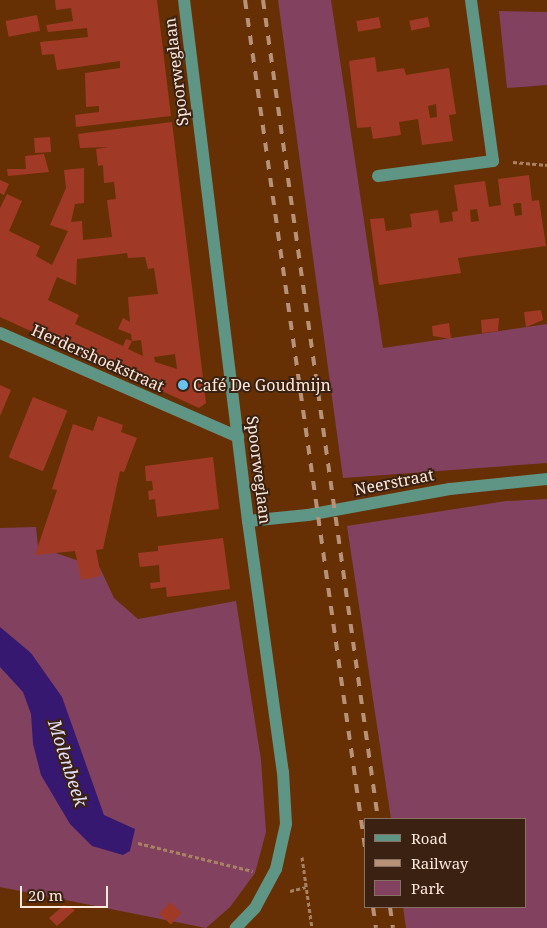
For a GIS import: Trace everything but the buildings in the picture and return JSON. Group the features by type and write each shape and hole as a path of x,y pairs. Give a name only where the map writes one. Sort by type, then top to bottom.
{"street":[{"name":"Spoorweglaan","path":"184,0 248,521 283,772 286,824 273,875 255,908 236,928"},
{"path":"378,176 493,161 471,0"},
{"name":"Herdershoekstraat","path":"0,333 238,437"},
{"name":"Neerstraat","path":"248,521 308,515 450,488 547,480"}],"path":[{"path":"493,161 547,165"},
{"path":"286,824 301,844 312,928"},
{"path":"138,843 273,875"}],"green space":[{"path":"278,0 331,0 383,348 547,324 547,463 343,478"},
{"path":"499,11 547,12 547,85 507,88"},
{"path":"547,499 547,928 406,928 403,908 527,908 527,818 391,818 347,526 506,501"},
{"path":"36,527 38,547 100,568 114,598 138,619 236,601 261,760 266,832 255,873 230,907 206,928 0,887 0,528"}],"water":[{"name":"Molenbeek","path":"0,627 31,653 62,697 104,815 135,829 130,851 123,855 92,846 70,824 41,775 33,744 31,714 23,692 0,667"}],"railway":[{"path":"245,0 364,841"},
{"path":"263,0 378,818"},
{"path":"373,908 376,928"},
{"path":"390,908 393,928"}],"place":[{"name":"Café De Goudmijn","path":"183,385"}]}
